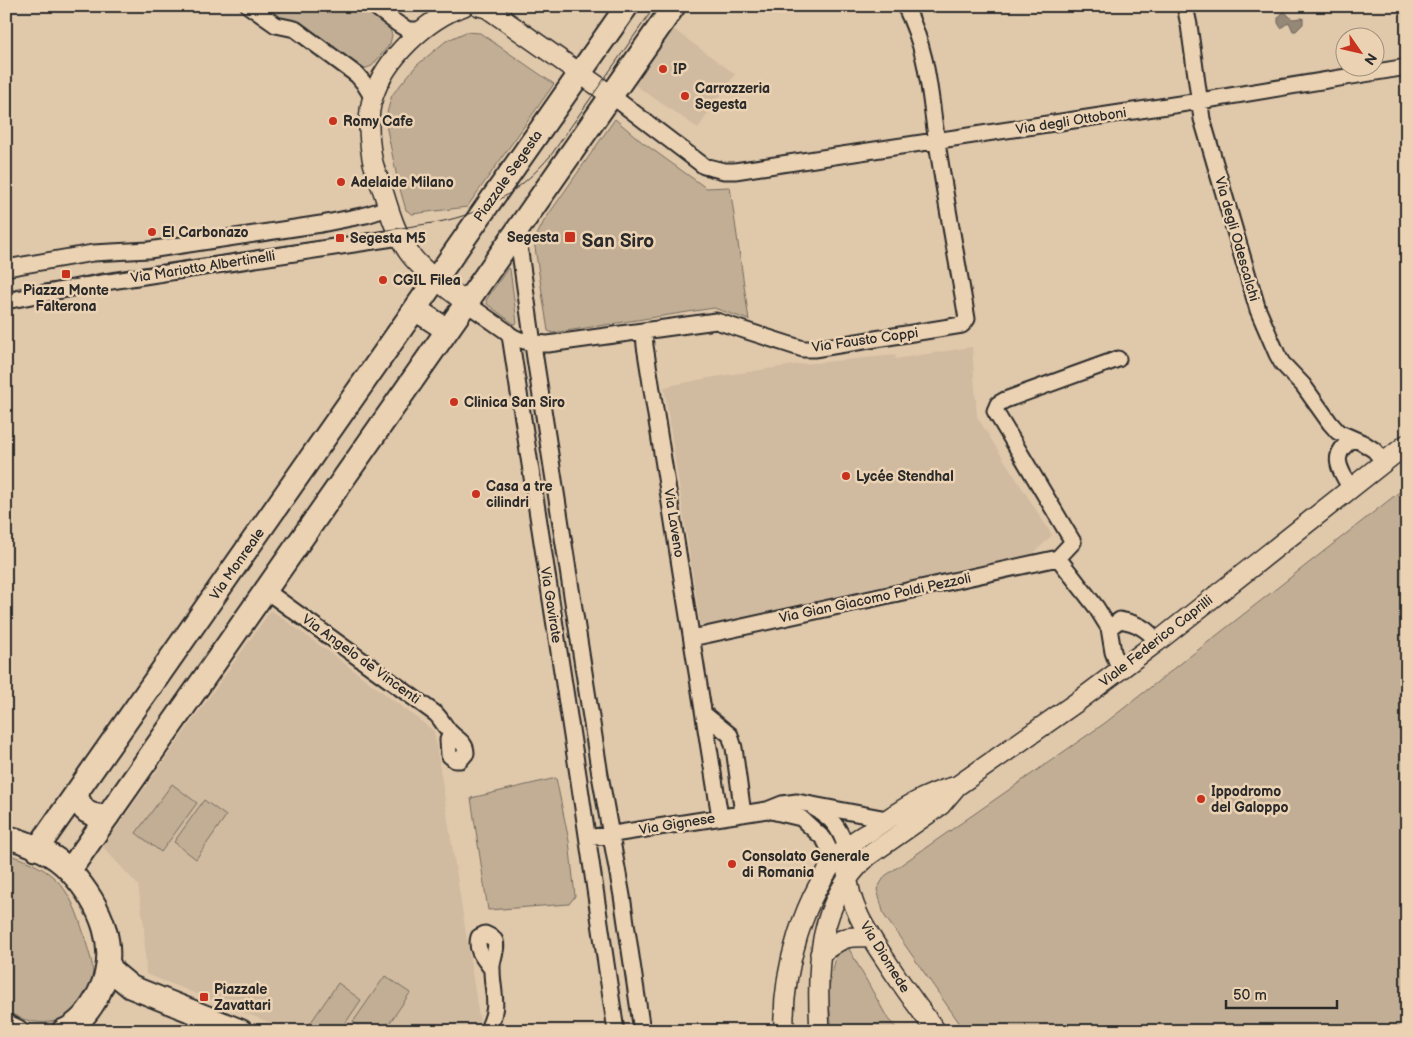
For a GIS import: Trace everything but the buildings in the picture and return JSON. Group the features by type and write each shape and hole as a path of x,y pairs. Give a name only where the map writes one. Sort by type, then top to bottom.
{"main road":[{"name":"Piazzale Segesta","path":"436,278 627,6"},
{"path":"70,870 674,6"},
{"name":"Via Monreale","path":"37,848 436,278"},
{"path":"415,309 448,330"},
{"path":"76,793 79,804 84,811 94,816 108,816"},
{"path":"6,837 37,848 70,870 87,894 104,927 109,944 109,964 104,983 96,1000 72,1030"},
{"path":"109,964 113,972 129,986 241,1031"},
{"path":"6,1026 17,1031"}],"street":[{"path":"249,6 276,25 296,29 357,76 373,98"},
{"path":"374,6 408,30 422,30"},
{"path":"904,6 924,54 930,84 937,141"},
{"name":"Via degli Odescalchi","path":"1185,6 1202,119 1266,332 1282,363 1303,385 1330,424 1338,432 1354,439"},
{"path":"484,7 612,96"},
{"path":"456,8 422,30 408,43 393,61 373,98 370,133 372,159 400,237 410,254 436,278 510,335 534,343 548,344 644,332"},
{"name":"Via degli Ottoboni","path":"612,96 704,166 735,172 1200,101 1407,67"},
{"name":"Via Fausto Coppi","path":"644,332 716,321 803,349 814,349 962,325 967,319 937,141"},
{"name":"Via Mariotto Albertinelli","path":"6,268 93,253 149,250 321,224 366,215 388,208"},
{"path":"517,231 534,343"},
{"name":"Via Mariotto Albertinelli","path":"6,301 98,283 400,237"},
{"name":"Via Laveno","path":"644,332 720,817"},
{"name":"Via Gavirate","path":"510,335 594,876 616,1031"},
{"name":"Via Gavirate","path":"534,343 534,358 642,1031"},
{"path":"1118,359 1005,400 998,404 995,411 1073,542 1058,558 1096,607 1109,628 1112,652 1120,670"},
{"path":"1350,489 1339,463 1338,454 1344,445 1354,439 1374,450 1384,462"},
{"name":"Viale Federico Caprilli","path":"820,1031 818,975 820,954 831,910 848,878 868,856 941,805 956,786 1157,642 1407,444"},
{"name":"Via Gian Giacomo Poldi Pezzoli","path":"692,638 1058,558"},
{"name":"Via Angelo de Vincenti","path":"266,590 436,714 444,721 450,733"},
{"path":"1109,628 1120,620 1133,623 1144,628 1157,642"},
{"path":"704,714 730,735 734,748 743,814"},
{"path":"579,781 585,784 601,780"},
{"name":"Viale Federico Caprilli","path":"784,1031 786,993 796,944 803,921 816,892 841,854 887,819 936,791 956,786"},
{"name":"Via Gignese","path":"588,838 767,810 782,804 797,802 810,806 887,819"},
{"name":"Via Gignese","path":"810,806 822,812 841,831 841,854"},
{"name":"Via Gignese","path":"767,810 801,818 841,854"},
{"path":"841,854 848,878"},
{"path":"594,876 617,869"},
{"name":"Via Diomede","path":"848,878 856,912 905,991 936,1031"},
{"path":"820,954 838,941 849,936 871,937"},
{"path":"487,1031 492,1021 495,1007 492,968"}],"shaded area":[{"path":"274,6 362,6 389,27 392,35 390,44 372,66 361,70 274,19 280,11"},
{"path":"1284,11 1292,19 1303,18 1303,24 1296,31 1293,31 1289,22 1281,28 1278,23 1278,18"},
{"path":"673,29 735,74 698,128 635,85"},
{"path":"466,32 480,33 554,84 467,207 412,214 406,210 385,120 392,95 416,66 446,41"},
{"path":"615,119 642,142 706,188 730,187 749,320 714,308 553,333 548,331 534,241 544,221"},
{"path":"508,268 510,269 517,323 514,324 487,304 486,300"},
{"name":"Lycée Stendhal","path":"972,347 977,417 1052,535 1034,553 701,629 664,387 708,378 794,365 896,355 895,359"},
{"name":"Ippodromo del Galoppo","path":"1407,486 1407,1031 965,1031 884,915 877,889 885,876 1105,723"},
{"path":"271,610 434,731 480,1023 474,1031 291,1031 146,974 144,926 138,885 103,847"},
{"path":"556,778 569,841 575,896 569,904 488,910 471,798"},
{"path":"172,784 197,803 161,852 136,833"},
{"path":"204,800 226,816 196,859 174,842"},
{"path":"6,854 39,867 61,884 69,896 81,924 93,970 92,979 87,994 80,1006 59,1020 33,1021 19,1017 6,1010"},
{"path":"844,940 888,1019 899,1031 832,1031 828,993 838,947"},
{"path":"385,976 410,993 384,1031 365,1031 353,1022"},
{"path":"338,983 361,1000 340,1031 311,1031 307,1028"}],"tram line":[{"path":"6,290 439,222 472,213 515,190 551,155 655,6"}],"place":[{"name":"IP","path":"663,69"},
{"name":"Carrozzeria Segesta","path":"685,96"},
{"name":"Romy Cafe","path":"333,121"},
{"name":"Adelaide Milano","path":"341,182"},
{"name":"El Carbonazo","path":"152,232"},
{"name":"Segesta","path":"570,237"},
{"name":"Segesta M5","path":"340,238"},
{"name":"Piazza Monte Falterona","path":"66,274"},
{"name":"CGIL Filea","path":"383,280"},
{"name":"Clinica San Siro","path":"454,402"},
{"name":"Lycée Stendhal","path":"846,476"},
{"name":"Casa a tre cilindri","path":"476,494"},
{"name":"Ippodromo del Galoppo","path":"1201,799"},
{"name":"Consolato Generale di Romania","path":"732,864"},
{"name":"Piazzale Zavattari","path":"204,997"}],"district":[{"name":"San Siro","path":"618,241"}]}
